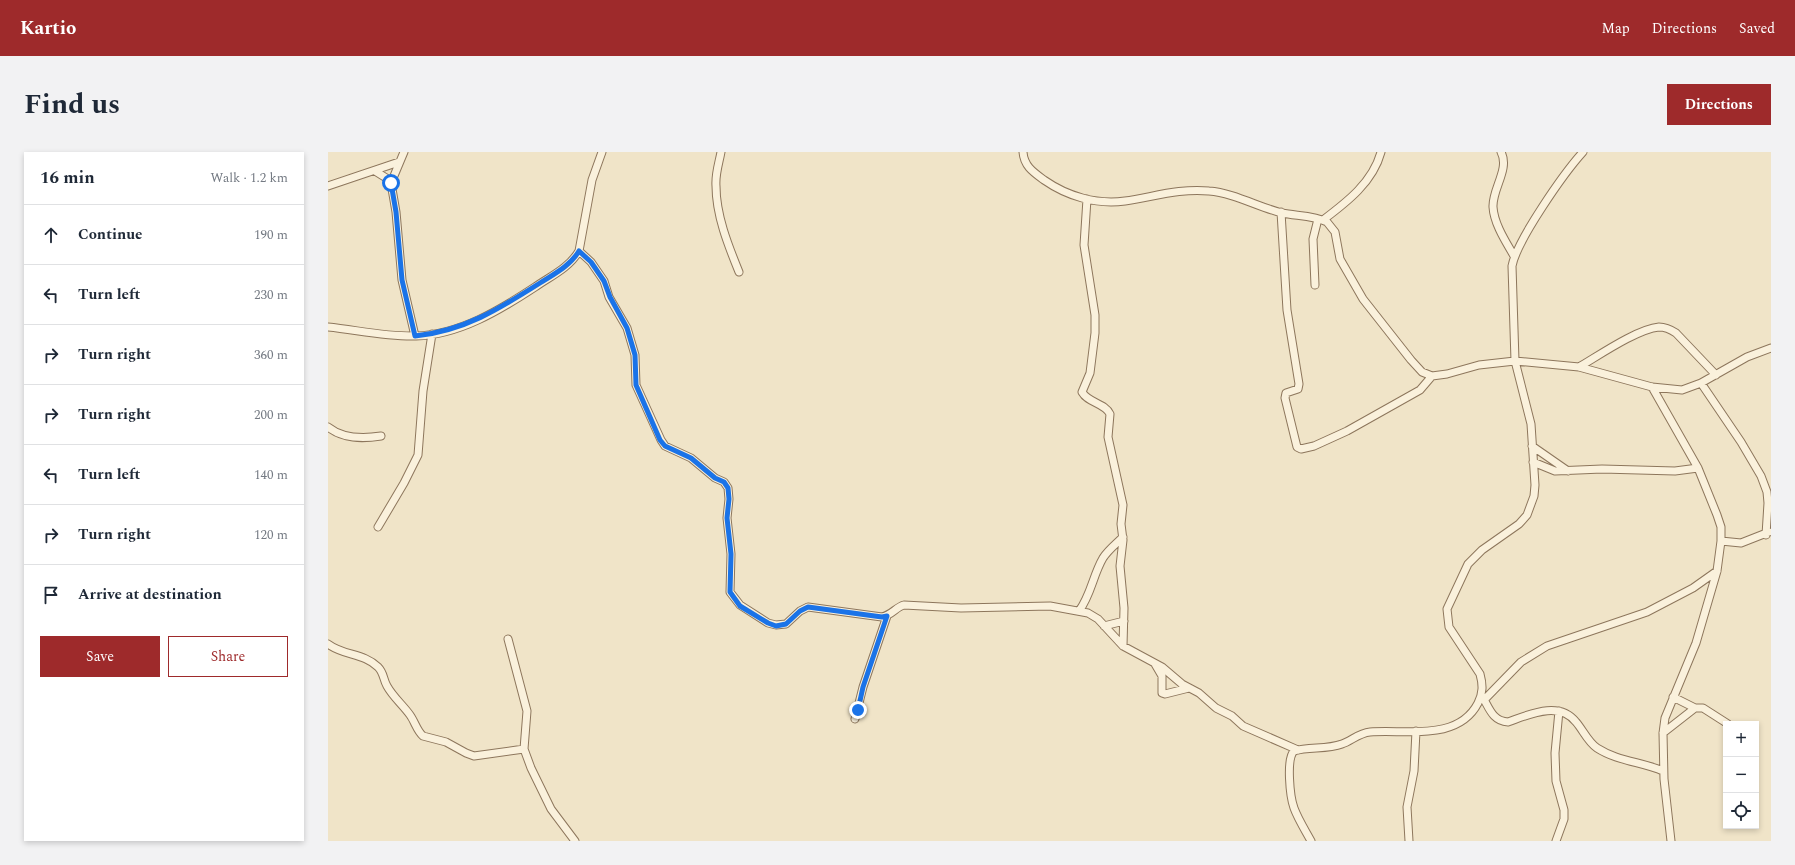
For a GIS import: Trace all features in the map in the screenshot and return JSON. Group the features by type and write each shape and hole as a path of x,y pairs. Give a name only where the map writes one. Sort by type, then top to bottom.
{"street":[{"path":"404,152 391,182 402,280 415,336"},
{"path":"328,327 415,336 447,332 472,322 514,301 568,264 579,251 592,180 602,152"},
{"path":"721,152 716,174 717,197 729,248 739,272"},
{"path":"1023,152 1025,164 1036,174 1063,192 1087,199 1122,201 1167,193 1208,191 1223,193 1281,212 1321,219 1327,222 1335,232 1336,246 1340,259 1363,299 1411,360 1422,372 1432,376 1447,374 1479,365 1515,361 1579,368 1652,387 1682,390 1701,383 1747,357 1771,348"},
{"path":"1315,285 1313,239 1321,219 1370,178 1378,164 1381,152"},
{"path":"1501,152 1504,162 1493,208 1503,236 1514,256"},
{"path":"1583,152 1572,164 1525,236 1514,256 1512,266 1515,361 1518,377 1529,410 1534,496 1527,515 1519,524 1482,550 1468,564 1447,609 1449,627 1480,674 1483,698 1490,712 1502,722 1508,722 1546,711 1559,711 1575,720 1597,748 1627,761 1650,765 1663,771"},
{"path":"328,186 399,162"},
{"path":"375,171 384,175 391,182"},
{"path":"1087,199 1084,244 1095,315 1095,333 1090,372 1082,392 1088,399 1106,409 1110,414 1108,437 1114,468 1122,495 1123,512 1121,524 1123,537 1120,566 1124,621 1123,646"},
{"path":"1281,212 1283,279 1300,384 1298,389 1286,393 1285,398 1297,447 1301,448 1314,446 1347,430 1420,390 1432,376"},
{"path":"579,251 591,262 604,281 610,297 627,328 635,355 636,385 660,440 665,446 691,458 715,478 724,482 728,488 729,499 727,518 731,554 730,592 740,606 768,623 776,626 786,624 800,611 808,607 882,617 887,616 900,606 904,605 960,608 1050,606 1079,611 1093,615 1123,646 1155,664 1203,696 1216,708 1232,716 1243,726 1298,750"},
{"path":"1579,368 1640,333 1660,327 1668,328 1676,333 1716,375"},
{"path":"378,527 404,483 418,455 423,392 432,334"},
{"path":"1701,383 1761,476 1767,492 1768,533 1741,543 1721,541"},
{"path":"1652,387 1698,468 1717,515 1720,526 1721,541 1717,571 1689,661 1665,718 1663,733 1663,771 1671,841"},
{"path":"328,427 346,437 381,436"},
{"path":"1532,446 1570,472"},
{"path":"1533,462 1555,472 1602,469 1675,471 1698,468"},
{"path":"1079,611 1088,597 1102,560 1107,552 1123,537"},
{"path":"1290,756 1294,751 1298,750 1333,747 1364,733 1449,728 1460,723 1476,708 1483,698 1521,662 1547,646 1647,612 1688,591 1717,571"},
{"path":"856,719 863,687 887,616"},
{"path":"1104,626 1124,621"},
{"path":"508,639 527,711 524,749 531,768 551,809 575,841"},
{"path":"328,644 337,651 358,656 373,662 385,676 388,687 411,716 423,736 446,742 474,756 524,749"},
{"path":"1155,664 1162,676 1162,693 1165,694 1189,688"},
{"path":"1673,697 1695,708 1703,708 1723,721"},
{"path":"1663,733 1695,708"},
{"path":"1556,841 1564,818 1564,810 1558,789 1555,753 1559,711"},
{"path":"1409,841 1407,807 1414,771 1416,731"},
{"path":"1287,744 1290,756 1289,770 1294,807 1311,841"}],"route":[{"path":"391,183 396,212 402,280 415,336 447,332 492,313 514,301 554,275 575,258 579,251 591,262 604,281 610,297 621,314 631,338 636,364 636,385 660,440 665,446 691,458 715,478 724,482 728,488 729,499 727,518 731,554 730,592 740,606 768,623 776,626 786,624 800,611 808,607 882,617 887,616 875,656 863,687 858,710"}]}
